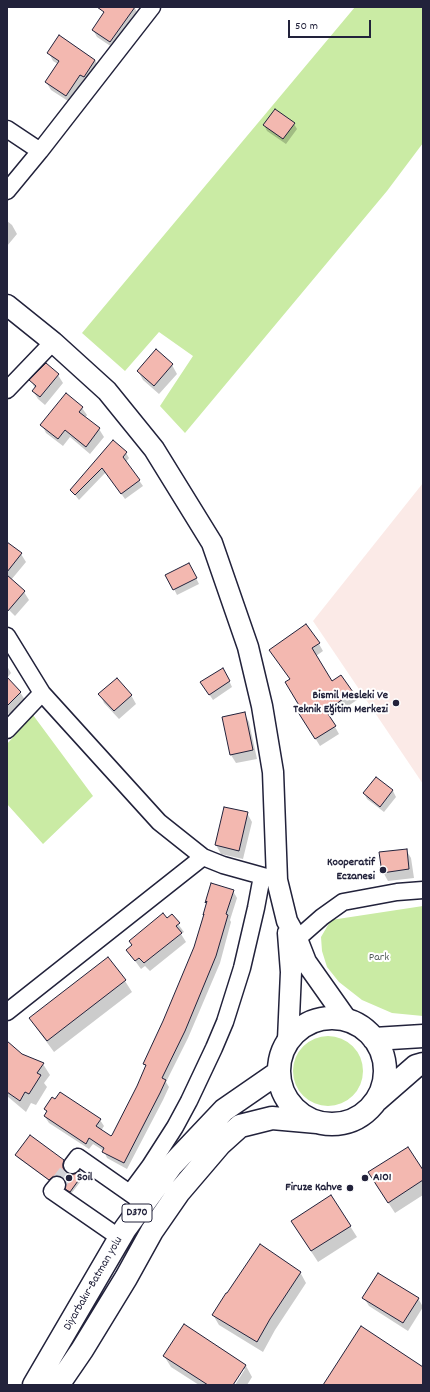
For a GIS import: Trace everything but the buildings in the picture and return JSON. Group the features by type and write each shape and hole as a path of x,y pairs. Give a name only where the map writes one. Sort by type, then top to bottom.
{"highway":[{"path":"376,1101 383,1086 385,1070 382,1053 374,1038 362,1027 347,1020 330,1018 314,1020 299,1028 288,1040 281,1056 278,1072 282,1089 290,1103 302,1115 317,1122 334,1124 350,1121 364,1113 416,1066 423,1064"},
{"path":"374,1038 423,1036"},
{"name":"Diyarbakır-Batman yolu","path":"34,1385 120,1238 137,1198 171,1166 224,1110 278,1072"},
{"name":"Diyarbakır-Batman yolu","path":"58,1385 82,1350 122,1285 152,1232 179,1192 220,1144 240,1126 272,1118 317,1122"}],"main road":[{"path":"7,305 53,342 106,391 154,449 212,543 248,647 262,706 273,772 269,878 306,962 347,1020"},
{"path":"287,921 291,972 288,1040"}],"street":[{"path":"7,190 40,151 152,7"},
{"path":"7,128 40,151"},
{"path":"7,390 53,342"},
{"path":"7,636 42,693 159,822 203,857 223,865 269,878 255,914 242,968 214,1048 175,1127 150,1166 137,1198 78,1157 72,1165"},
{"path":"7,730 42,693"},
{"path":"7,1012 203,857"},
{"path":"291,972 297,939 322,917 343,902 397,892 423,890"},
{"path":"56,1185 52,1191 120,1238"}],"shaded area":[{"name":"Bismil Mesleki Ve Teknik Eğitim Merkezi","path":"423,483 423,784 313,621"}],"green space":[{"path":"355,7 423,7 423,143 387,191 185,433 160,406 193,356 159,332 125,371 82,333"},
{"path":"33,715 93,796 43,844 7,804 7,744"},
{"name":"Park","path":"423,906 423,1016 392,1013 362,1000 339,982 327,967 322,951 321,937 331,920"},
{"path":"328,1036 341,1039 353,1046 360,1058 363,1071 360,1084 353,1096 341,1103 328,1106 315,1103 303,1096 296,1084 293,1071 296,1058 303,1046 315,1039"}],"tunnel":[{"path":"57,1185 72,1165"}],"place":[{"name":"Bismil Mesleki Ve Teknik Eğitim Merkezi","path":"396,703"},
{"name":"Kooperatif Eczanesi","path":"383,870"},
{"name":"Soil","path":"69,1178"},
{"name":"A101","path":"365,1178"},
{"name":"Firuze Kahve","path":"350,1188"}]}
